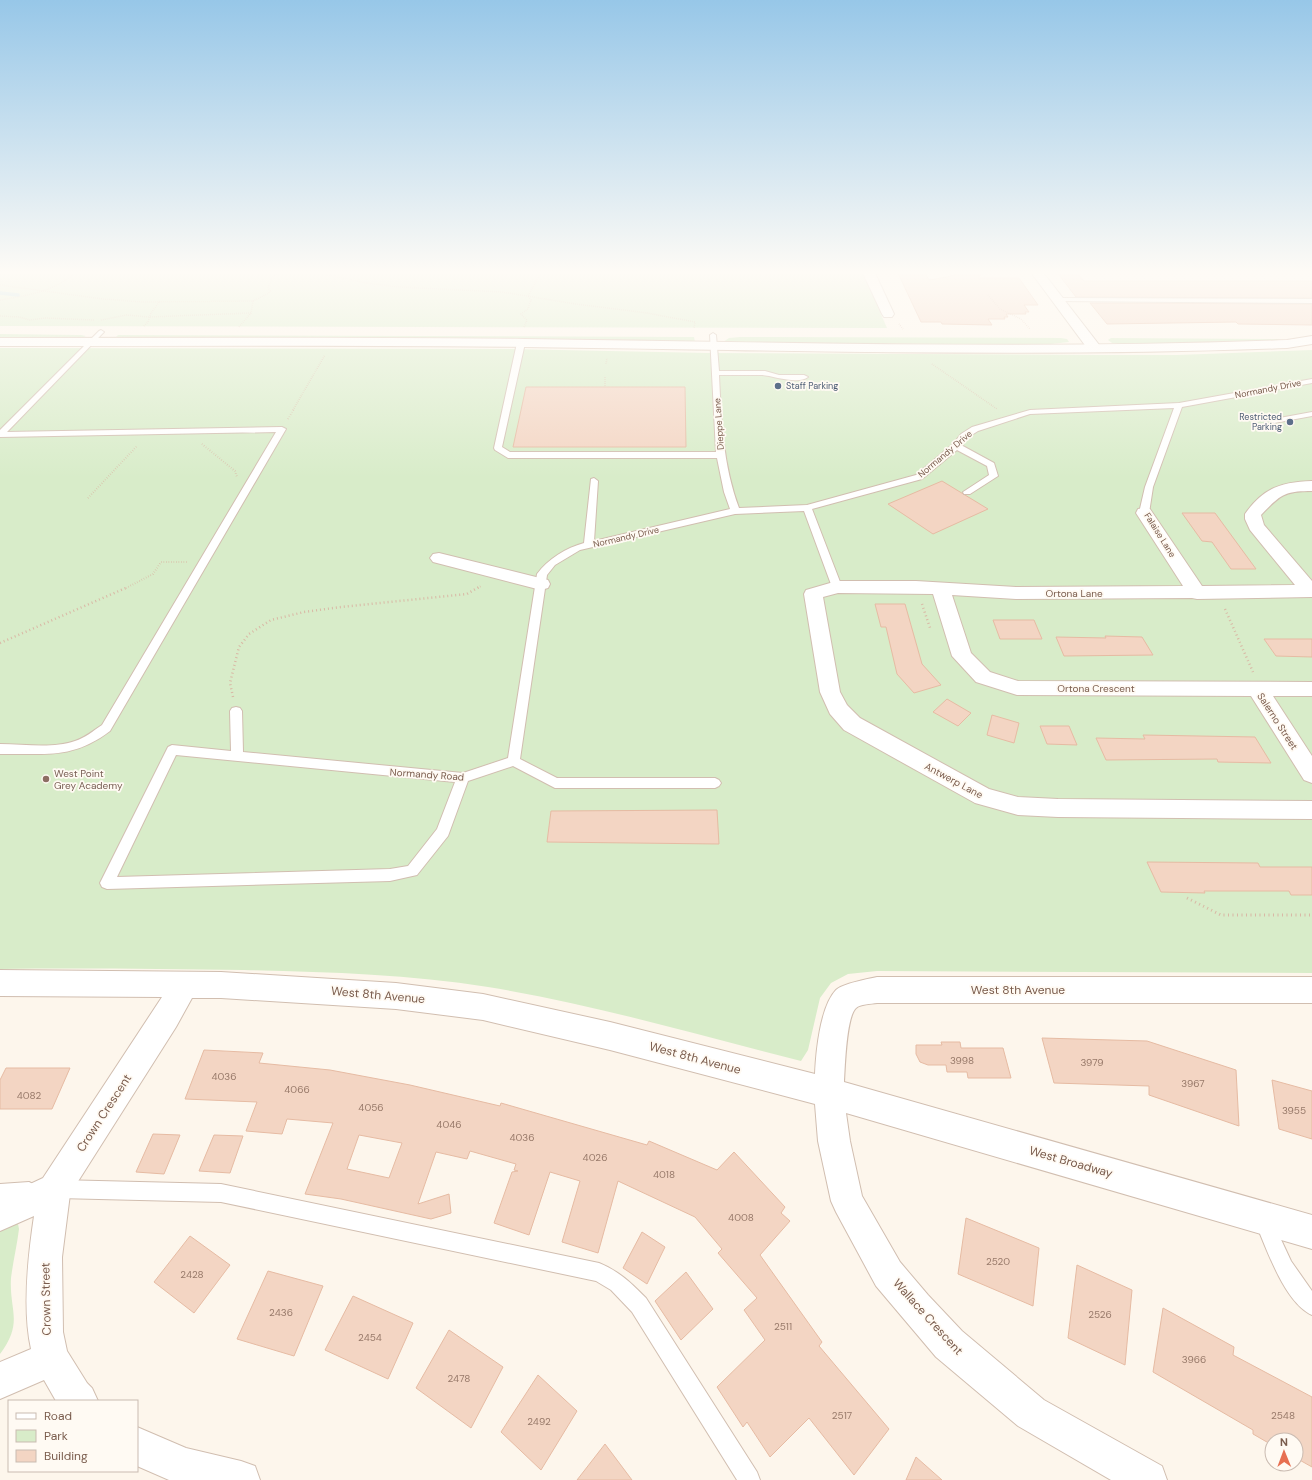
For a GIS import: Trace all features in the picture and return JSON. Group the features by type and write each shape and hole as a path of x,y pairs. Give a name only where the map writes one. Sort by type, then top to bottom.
{"street":[{"path":"650,340 1095,349 1187,348 1286,344 1312,340"},
{"path":"0,342 521,343 721,340"},
{"path":"1088,340 1095,349"},
{"path":"1311,591 1256,526 1253,519 1253,514 1276,490 1286,487 1312,486"},
{"name":"Falaise Lane","path":"1144,513 1197,592"},
{"path":"439,558 503,574 542,579"},
{"name":"Ortona Lane","path":"837,587 940,588 1016,593 1311,591"},
{"name":"Antwerp Lane","path":"837,587 813,594 830,692 838,709 852,724 983,797 1018,806 1058,808 1312,810"},
{"name":"Ortona Crescent","path":"940,588 962,656 982,677 1017,688 1252,681 1312,689"},
{"name":"Salerno Street","path":"1252,681 1312,774"},
{"name":"West 8th Avenue","path":"0,983 221,985 396,996 483,1007 610,1036 829,1093 831,1052 838,1014 846,999 860,993 877,990 1310,992"},
{"name":"Crown Crescent","path":"54,1189 166,1017 184,985"},
{"name":"West Broadway","path":"829,1093 1312,1232"},
{"name":"Wallace Crescent","path":"829,1093 834,1141 847,1202 888,1274 949,1344 1031,1413 1148,1480"},
{"path":"0,1215 54,1189"},
{"name":"Crown Street","path":"54,1189 45,1257 45,1332 51,1358 77,1400"},
{"path":"0,1381 51,1358"},
{"path":"138,1446 184,1467 241,1480"}],"lane":[{"name":"Dieppe Lane","path":"714,341 721,455 729,499 735,511"},
{"path":"91,342 0,435 282,429"},
{"path":"521,343 498,448 508,455 721,455"},
{"path":"716,373 765,373 779,377 804,377"},
{"name":"Normandy Drive","path":"542,579 552,563 578,548 735,511 807,508 919,477 956,446 964,436 975,429 1030,412 1179,406 1312,381"},
{"name":"Falaise Lane","path":"1144,513 1149,486 1179,406"},
{"path":"1274,421 1312,414"},
{"path":"0,749 22,748 54,751 67,749 91,739 106,728 282,429"},
{"path":"956,446 991,465 994,476 967,492"},
{"path":"589,546 594,481"},
{"path":"807,508 837,587"},
{"path":"542,579 514,761 555,783 715,783"},
{"path":"236,712 237,756"},
{"name":"Normandy Road","path":"464,778 442,832 412,871 390,875 107,883 172,750 464,778 514,761"},
{"path":"0,1193 54,1189 221,1192 598,1272 618,1283 639,1306 750,1480"},
{"path":"1263,1218 1287,1272 1312,1305"}],"path":[{"path":"282,429 326,354"},
{"path":"931,363 1008,418"},
{"path":"605,377 605,388"},
{"path":"189,431 197,440 235,471 237,476 236,483"},
{"path":"88,498 150,432"},
{"path":"0,644 110,596 152,574 161,562 170,562"},
{"path":"236,712 230,683 239,647 249,634 271,620 304,612 341,607 467,594 503,574"},
{"path":"1217,592 1254,672 1252,681"},
{"path":"1187,898 1221,914 1312,915"}],"green space":[{"path":"415,340 695,340 695,342"},
{"path":"726,340 1068,340 1069,342 1042,345 723,342"},
{"path":"1108,340 1278,340 1126,345 1112,343"},
{"path":"0,348 510,349 708,353 1100,355 1177,355 1312,350 1312,973 877,971 848,974 831,983 820,998 808,1050 801,1061 567,1002 488,987 428,979 366,974 244,970 0,969"},
{"path":"14,1222 18,1224 19,1229 11,1278 14,1325 12,1333 0,1354 0,1228"}],"building":[{"path":"526,387 685,387 686,447 513,447"},
{"path":"942,481 988,509 933,534 888,504"},
{"path":"1182,513 1215,513 1256,569 1231,569 1212,542 1202,541"},
{"path":"875,604 905,604 922,664 941,685 914,693 897,674 886,627 881,627"},
{"path":"993,620 1034,620 1042,639 1000,639"},
{"path":"1105,636 1142,637 1153,655 1064,656 1056,637 1106,638"},
{"path":"1264,639 1312,639 1312,657 1276,656"},
{"path":"947,699 971,713 958,726 933,712"},
{"path":"992,715 1019,723 1014,743 987,735"},
{"path":"1040,726 1069,726 1077,745 1047,744"},
{"path":"1143,735 1255,737 1271,763 1218,762 1217,759 1106,760 1096,738 1145,739"},
{"path":"717,810 719,844 547,842 551,811"},
{"path":"1147,862 1258,863 1260,867 1312,867 1312,895 1291,895 1289,891 1204,891 1205,893 1161,892"},
{"path":"1042,1038 1147,1041 1236,1070 1239,1126 1149,1095 1149,1086 1054,1083"},
{"path":"941,1042 960,1042 961,1048 1003,1048 1011,1078 968,1078 967,1072 947,1072 946,1065 928,1065 920,1062 916,1054 916,1045 942,1045"},
{"path":"204,1050 263,1053 259,1063 330,1070 410,1085 500,1106 501,1103 647,1145 649,1141 717,1170 734,1152 785,1207 781,1213 790,1221 760,1255 822,1342 819,1346 889,1429 854,1475 809,1418 770,1457 747,1422 743,1427 717,1387 765,1340 744,1310 757,1298 718,1253 722,1249 695,1217 618,1181 598,1253 562,1242 580,1181 550,1172 529,1235 494,1223 512,1172 518,1171 514,1170 516,1164 470,1151 467,1159 436,1152 418,1204 449,1194 451,1213 431,1219 341,1199 305,1194 333,1123 287,1119 282,1134 246,1131 257,1102 185,1099","holes":["359,1135 402,1143 389,1178 347,1169"]},
{"path":"6,1068 70,1068 52,1109 0,1109 0,1080"},
{"path":"1272,1080 1312,1091 1312,1139 1279,1129"},
{"path":"153,1134 180,1135 164,1174 136,1172"},
{"path":"214,1135 243,1136 230,1173 199,1171"},
{"path":"966,1218 1039,1248 1033,1306 958,1274"},
{"path":"642,1232 665,1247 647,1284 623,1268"},
{"path":"190,1236 230,1265 194,1313 154,1282"},
{"path":"1077,1265 1132,1290 1125,1365 1068,1338"},
{"path":"268,1271 323,1286 294,1356 237,1339"},
{"path":"686,1272 713,1309 681,1340 655,1301"},
{"path":"353,1296 413,1323 388,1379 325,1350"},
{"path":"1163,1308 1234,1347 1233,1355 1312,1397 1312,1467 1304,1462 1304,1432 1264,1432 1264,1440 1253,1434 1253,1430 1153,1372"},
{"path":"449,1330 503,1367 471,1428 416,1388"},
{"path":"538,1375 577,1411 541,1470 501,1432"},
{"path":"605,1444 632,1480 577,1480"},
{"path":"916,1457 942,1480 906,1480"}],"place":[{"name":"Staff Parking","path":"778,386"},
{"name":"Restricted Parking","path":"1290,422"},
{"name":"West Point Grey Academy","path":"46,779"}]}
